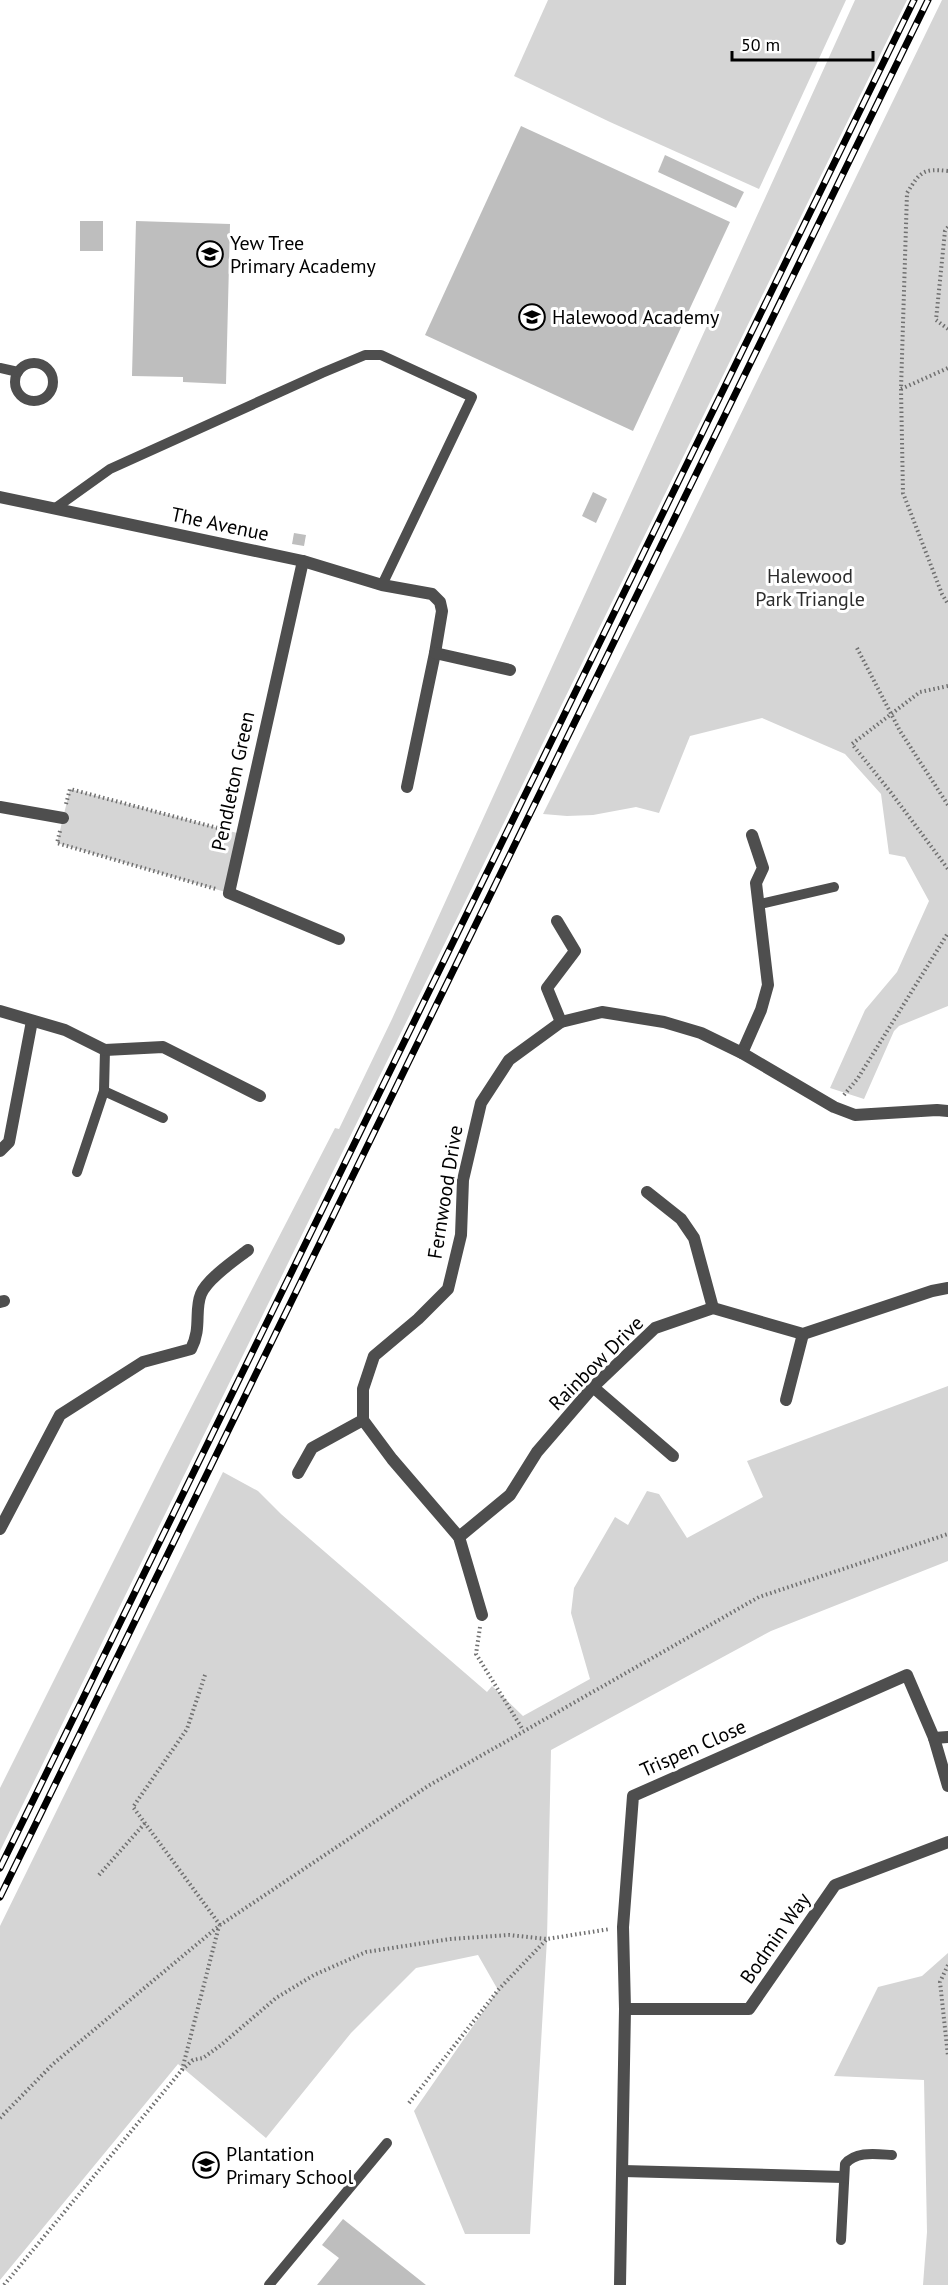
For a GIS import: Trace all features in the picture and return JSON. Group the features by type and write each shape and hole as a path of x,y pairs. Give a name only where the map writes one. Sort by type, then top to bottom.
{"street":[{"name":"The Avenue","path":"0,497 303,561 382,585 432,594 440,602 442,611 435,653"},
{"name":"Pendleton Green","path":"229,893 303,561"},
{"path":"407,787 435,653 510,670"},
{"path":"0,807 63,818"},
{"path":"742,1053 761,1010 768,985 756,883 763,868 752,835"},
{"path":"229,893 339,939"},
{"path":"556,921 575,951 547,988 561,1023"},
{"path":"0,1011 65,1030 105,1050 163,1047 260,1096"},
{"name":"Fernwood Drive","path":"363,1420 363,1389 374,1356 418,1319 448,1289 461,1235 463,1180 481,1103 509,1060 561,1023 603,1012 664,1022 701,1033 742,1053 834,1107 855,1115 937,1110 948,1112"},
{"path":"0,1151 9,1142 32,1021"},
{"path":"647,1192 681,1220 694,1238 712,1308 803,1334 948,1288"},
{"path":"0,1529 60,1415 143,1362 191,1349 197,1338 200,1295 209,1283 248,1250"},
{"name":"Rainbow Drive","path":"459,1537 510,1495 537,1452 593,1387 656,1329 712,1308"},
{"path":"786,1400 803,1334"},
{"path":"593,1387 673,1456"},
{"path":"298,1473 312,1448 363,1420 392,1459 459,1537 482,1615"},
{"name":"Trispen Close","path":"620,2285 625,2009 622,1927 633,1796 907,1676 934,1737 948,1786"},
{"path":"934,1737 948,1737"},
{"name":"Bodmin Way","path":"625,2009 749,2009 835,1885 948,1842"},
{"path":"622,2171 843,2177"}],"lane":[{"path":"54,509 110,469 365,355 381,355 472,397 382,585"},
{"path":"0,368 18,372"},
{"path":"760,904 834,887"},
{"path":"77,1172 104,1091 105,1050"},
{"path":"104,1091 163,1118"},
{"path":"269,2285 387,2143"},
{"path":"841,2240 845,2164 857,2155 892,2155"}],"path":[{"path":"948,171 930,168 917,175 907,193 901,389 903,493 942,594 948,604"},
{"path":"948,227 945,231 936,320 948,329"},
{"path":"901,389 948,368"},
{"path":"857,648 891,714 948,805"},
{"path":"948,686 920,692 852,744 890,790 948,869"},
{"path":"229,893 57,843 70,789 241,834"},
{"path":"834,1107 858,1078 948,933"},
{"path":"0,2118 53,2064 220,1925 428,1786 759,1597 948,1534"},
{"path":"482,1615 476,1654 523,1730"},
{"path":"205,1675 187,1729 134,1807 220,1925"},
{"path":"99,1875 145,1823"},
{"path":"181,2072 220,1925"},
{"path":"4,2285 193,2060 203,2058 276,1998 314,1975 366,1952 462,1938 509,1935 547,1939 622,1927"},
{"path":"409,2103 499,1989 547,1939"},
{"path":"948,1965 940,1982 948,2056"}],"green space":[{"path":"548,0 846,0 759,189 514,76"},
{"path":"855,0 907,0 0,1851 0,1788 164,1460 335,1128 339,1129 392,1019"},
{"name":"Halewood Park Triangle","path":"942,0 948,0 948,1006 899,1026 894,1031 864,1099 830,1088 865,1010 897,972 929,901 905,857 889,854 881,794 845,754 762,718 690,736 659,813 636,807 593,815 543,814 684,531"},
{"path":"70,789 241,834 229,893 57,843"},
{"path":"948,1386 948,1561 771,1631 551,1750 547,1939 530,2234 465,2234 414,2111 498,1990 478,1955 416,1968 351,2033 266,2138 178,2064 0,2280 0,1926 223,1472 258,1491 281,1514 487,1692 492,1686 523,1716 590,1679 571,1613 574,1588 615,1517 628,1525 647,1491 659,1494 687,1538 763,1497 747,1461"},
{"path":"948,1953 948,2285 923,2285 927,2232 924,2080 834,2076 878,1987 922,1976"}],"building":[{"path":"521,126 730,222 633,431 425,335"},
{"path":"665,155 744,192 736,208 658,172"},
{"path":"80,221 103,221 103,251 80,251"},
{"path":"136,221 230,224 226,384 183,382 183,377 132,376"},
{"path":"593,492 607,499 596,523 582,516"},
{"path":"294,533 306,535 304,546 292,544"},
{"path":"343,2219 426,2285 317,2285 339,2258 322,2245"}],"railway":[{"path":"0,1868 914,0"},
{"path":"0,1897 928,0"}],"place":[{"name":"Yew Tree Primary Academy","path":"210,254"},
{"name":"Halewood Academy","path":"532,317"},
{"name":"Plantation Primary School","path":"206,2165"}]}
